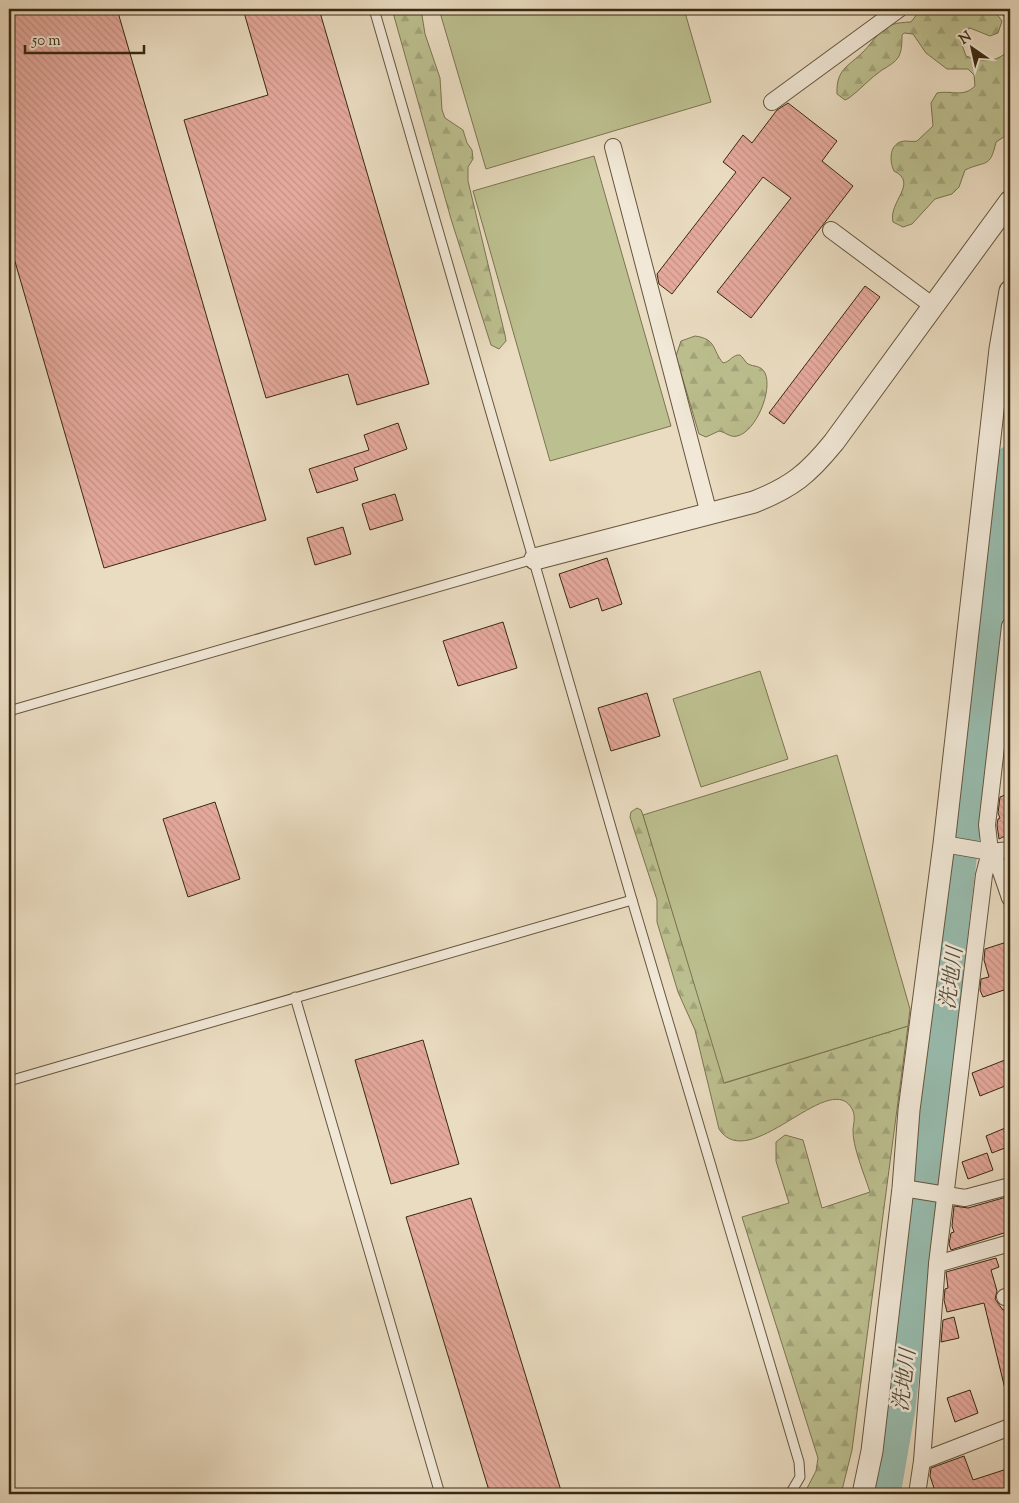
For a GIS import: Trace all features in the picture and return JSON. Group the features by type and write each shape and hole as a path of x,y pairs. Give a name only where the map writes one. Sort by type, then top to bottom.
{"street":[{"path":"772,102 899,9"},
{"path":"613,146 709,514"},
{"path":"535,558 754,502 782,492 815,466 1010,201"},
{"path":"832,230 933,306"},
{"path":"863,1494 872,1451 907,1189 909,1110 949,845 1000,349 1010,291"},
{"path":"917,1494 922,1461 941,1194 988,852 987,825 1010,626"},
{"path":"949,845 988,852 1010,850"},
{"path":"988,852 1000,869 1010,898"},
{"path":"907,1189 965,1198 1010,1186"},
{"path":"937,1264 1009,1248"},
{"path":"922,1461 1010,1427"}],"lane":[{"path":"374,9 535,558 632,900 800,1462 800,1477 790,1494"},
{"path":"9,711 535,558"},
{"path":"9,1081 632,900"},
{"path":"294,997 440,1494"}],"green space":[{"path":"392,9 421,9 425,34 440,78 442,110 445,118 463,130 467,143 472,150 473,159 468,167 468,181 505,335 506,341 499,349 491,345 451,219"},
{"path":"439,9 684,9 711,102 486,169"},
{"path":"921,9 993,9 1002,21 998,33 990,36 970,28 962,35 961,42 966,56 984,61 999,57 1010,50 1010,133 996,142 989,160 965,170 959,187 952,194 935,199 912,224 903,227 893,222 895,207 904,181 892,167 891,157 893,148 900,142 917,141 933,126 931,103 937,93 962,93 971,90 975,86 974,75 968,69 947,69 926,53 913,34 904,33 902,35 900,53 896,60 853,95 845,100 837,94 837,86 844,69 883,30 893,24 911,22"},
{"path":"594,156 671,426 550,461 473,191"},
{"path":"695,336 702,337 711,342 723,363 740,355 748,364 759,367 765,373 767,389 765,399 756,419 744,433 730,436 719,431 706,437 699,434 676,356 681,341"},
{"path":"760,671 788,759 701,787 673,699"},
{"path":"837,755 910,1009 908,1026 724,1083 643,815"},
{"path":"637,808 641,810 643,815 725,1083 908,1026 852,1450 841,1494 804,1494 816,1471 818,1458 742,1217 789,1203 776,1161 776,1142 785,1135 803,1140 822,1208 870,1192 859,1161 853,1136 854,1113 851,1107 840,1099 824,1102 768,1133 749,1140 732,1140 719,1129 695,1030 678,992 657,922 657,900 630,817 631,812"}],"building":[{"path":"9,9 117,9 266,520 104,568 9,241"},
{"path":"243,9 319,9 429,384 357,405 348,374 266,398 184,120 268,95"},
{"path":"788,103 837,141 822,161 853,186 751,318 717,292 791,198 763,177 672,294 659,284 657,274 736,172 723,162 743,135 752,143 777,110"},
{"path":"865,286 880,297 784,424 769,413"},
{"path":"398,423 407,449 354,468 358,480 317,493 309,469 369,450 364,435"},
{"path":"395,494 403,520 370,530 362,504"},
{"path":"343,527 351,554 315,565 307,538"},
{"path":"607,558 622,604 602,611 598,598 570,608 559,574"},
{"path":"503,622 517,668 458,686 443,641"},
{"path":"647,693 660,736 611,751 598,708"},
{"path":"1010,793 1010,840 1007,835 999,839 997,825 1000,818 998,813 1000,797"},
{"path":"215,802 240,879 188,897 163,819"},
{"path":"1010,941 1010,988 983,997 980,990 981,979 989,977 984,960 985,949"},
{"path":"423,1040 459,1164 391,1184 355,1060"},
{"path":"1010,1058 1010,1084 980,1096 972,1073"},
{"path":"1010,1126 1010,1146 992,1153 986,1136"},
{"path":"987,1153 993,1170 968,1179 962,1162"},
{"path":"1010,1196 1010,1231 951,1250 949,1244 951,1233 954,1232 952,1226 954,1206 968,1208"},
{"path":"471,1198 562,1494 490,1494 406,1217"},
{"path":"996,1258 999,1267 991,1270 997,1291 995,1299 1003,1310 1010,1308 1010,1393 1006,1393 984,1303 947,1312 944,1300 945,1289 948,1288 946,1272"},
{"path":"954,1317 959,1338 941,1342 943,1320"},
{"path":"970,1390 978,1413 955,1422 947,1398"},
{"path":"964,1456 973,1480 1010,1468 1010,1490 998,1494 936,1494 930,1476 931,1468"}],"waterway":[{"name":"洗地川","path":"886,1494 901,1408 956,910 1010,460"}]}
